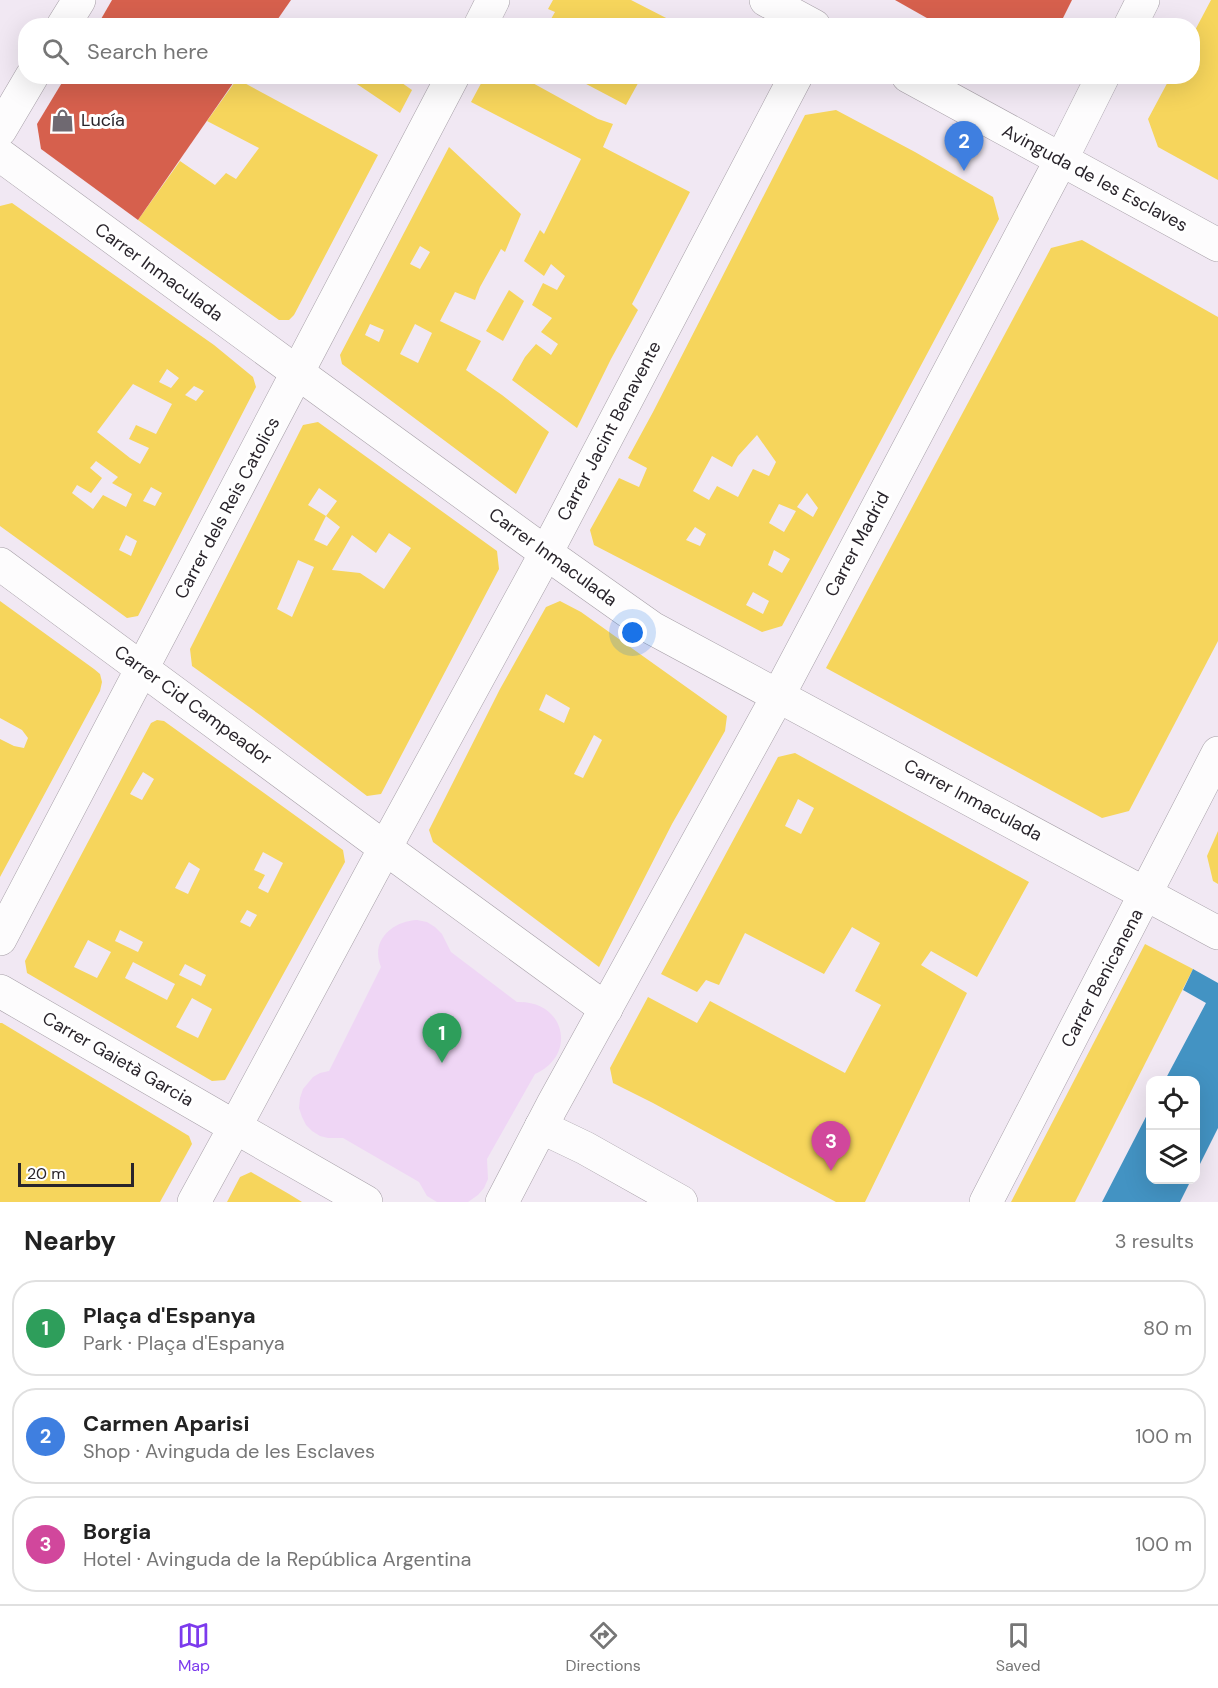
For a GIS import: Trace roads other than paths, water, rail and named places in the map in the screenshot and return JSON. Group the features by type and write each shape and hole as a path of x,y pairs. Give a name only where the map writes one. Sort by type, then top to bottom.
{"street":[{"path":"68,18 79,0"},
{"path":"484,18 493,0"},
{"path":"766,0 799,18"},
{"path":"1134,18 1143,0"},
{"path":"0,130 27,84"},
{"name":"Carrer dels Reis Catolics","path":"0,939 449,84"},
{"name":"Carrer Jacint Benavente","path":"195,1202 546,553 792,84"},
{"name":"Avinguda de les Esclaves","path":"923,84 1218,245"},
{"name":"Carrer Madrid","path":"502,1202 778,696 1099,84"},
{"name":"Carrer Inmaculada","path":"0,155 652,628 1218,933"},
{"name":"Carrer Cid Campeador","path":"0,564 606,1010"},
{"name":"Carrer Benicanena","path":"986,1202 1218,753"},
{"name":"Carrer Gaietà Garcia","path":"0,991 366,1202"},
{"path":"541,1127 585,1148 681,1202"}],"place":[{"name":"Lucía","path":"63,120"},
{"name":"Carmen Aparisi","path":"964,171"},
{"name":"Plaça d'Espanya","path":"442,1063"},
{"name":"Borgia","path":"831,1171"}]}
